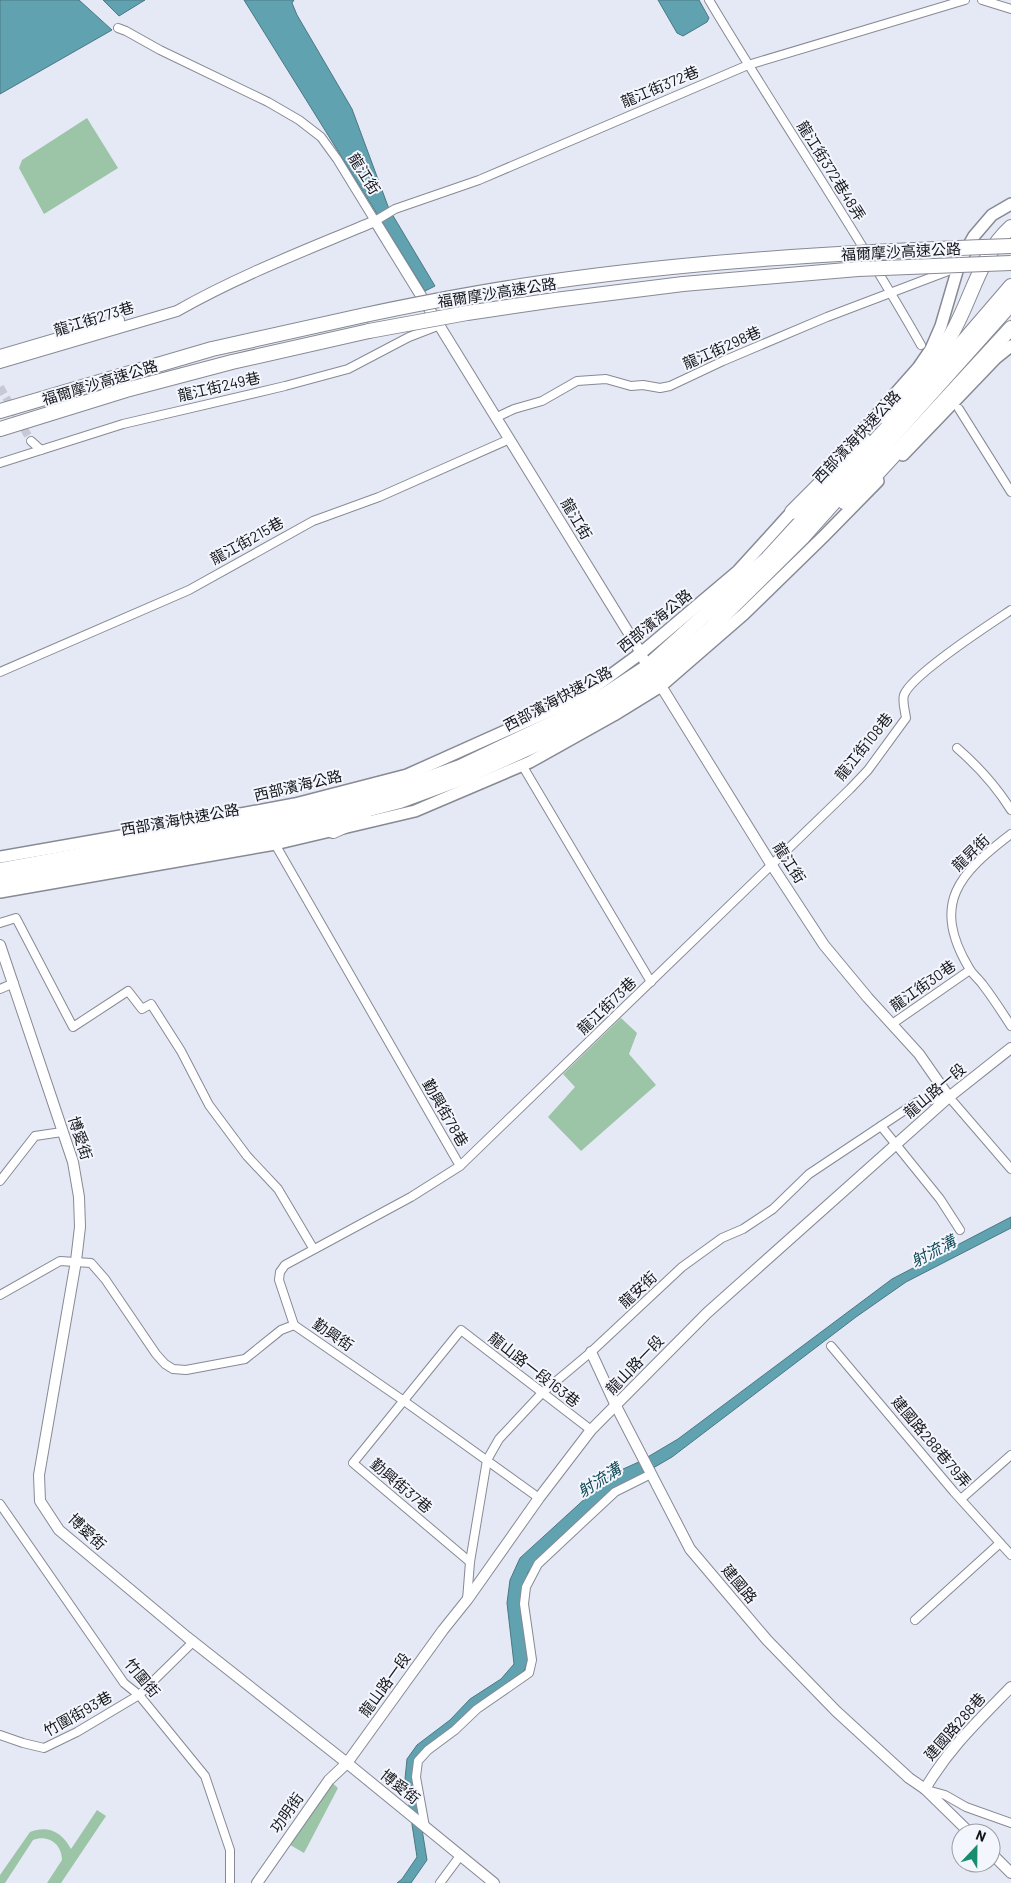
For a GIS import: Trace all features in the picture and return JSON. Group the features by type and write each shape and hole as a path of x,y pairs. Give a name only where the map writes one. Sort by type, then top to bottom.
{"highway":[{"path":"797,525 864,440 940,353 992,249 1011,227"},
{"name":"福爾摩沙高速公路","path":"0,411 212,349 365,315 521,286 631,272 734,262 873,251 1011,246"},
{"name":"福爾摩沙高速公路","path":"0,429 126,390 223,364 369,331 467,313 545,301 683,284 858,269 1011,263"},
{"name":"西部濱海快速公路","path":"0,882 296,828 400,801 465,777 562,733 655,677 712,627 797,525 920,393 1011,286"},
{"name":"西部濱海快速公路","path":"797,525 1011,304"},
{"path":"797,525 873,478 1011,328"},
{"name":"西部濱海快速公路","path":"0,870 293,816 402,788 460,768 597,700 655,677"},
{"path":"333,831 400,801"},
{"path":"171,827 293,816"}],"main road":[{"name":"西部濱海公路","path":"0,857 295,804 407,775 581,696 641,653 738,571 797,525 871,420 918,368 931,349 941,326 957,270 974,236 992,215 1011,204"},
{"path":"0,892 275,844 333,831 415,811 522,765 614,715 655,677 744,614 824,536 996,358 1011,346"}],"street":[{"name":"龍江街372巷48弄","path":"709,0 891,292 921,345"},
{"name":"龍江街372巷","path":"377,221 395,209 479,180 748,65 965,0"},
{"path":"982,0 1011,9"},
{"name":"龍江街","path":"118,28 268,102 299,120 320,136 377,221 440,325 500,416 510,439 655,677 771,864 824,945 868,998 919,1054 949,1097"},
{"name":"龍江街273巷","path":"0,363 177,310 377,221"},
{"name":"龍江街298巷","path":"500,416 514,408 542,401 577,381 606,379 631,386 643,385 660,388 670,386 792,332 944,271 957,270"},
{"name":"龍江街273巷","path":"0,355 76,332 195,301"},
{"name":"龍江街249巷","path":"0,463 123,424 285,386 348,369 409,337 440,325"},
{"path":"959,409 1011,492"},
{"name":"龍江街215巷","path":"0,672 189,590 312,521 379,497 510,439"},
{"path":"31,440 41,450"},
{"name":"龍江街108巷","path":"771,864 868,770 906,718 903,702 904,694 914,681 974,634 1011,610"},
{"path":"957,748 979,766 1011,810"},
{"path":"522,765 651,982"},
{"name":"龍昇街","path":"1011,834 976,862 958,885 951,909 953,934 960,951 970,970 1011,1026"},
{"name":"勤興街78巷","path":"275,844 460,1166 411,1197 313,1248 285,1265 280,1272 279,1280 294,1325"},
{"name":"龍江街73巷","path":"460,1166 771,864"},
{"path":"0,923 16,918 73,1027 128,991 142,1009 151,1004 181,1051 209,1106 247,1156 278,1190 313,1248"},
{"name":"博愛街","path":"0,945 73,1162 79,1198 80,1227 76,1261 39,1475 40,1501 59,1530 192,1642 494,1883"},
{"name":"龍江街30巷","path":"892,1024 970,970"},
{"path":"0,989 14,983"},
{"name":"龍山路一段","path":"346,1763 467,1600 539,1498 591,1430 707,1313 949,1097 1011,1048"},
{"path":"949,1097 1011,1169"},
{"name":"龍安街","path":"467,1600 470,1562 487,1460 499,1439 542,1393 591,1352 682,1268 722,1238 743,1229 773,1209 809,1174 917,1102 949,1097"},
{"path":"881,1126 940,1199 960,1230"},
{"path":"0,1181 35,1136 62,1132"},
{"path":"0,1295 60,1261 76,1261"},
{"name":"勤興街","path":"76,1261 91,1263 105,1279 156,1354 165,1364 173,1369 186,1370 245,1359 281,1330 294,1325 539,1498"},
{"name":"龍山路一段163巷","path":"404,1401 461,1330 591,1430"},
{"name":"建國路288巷79弄","path":"831,1346 1011,1555"},
{"name":"建國路","path":"591,1352 616,1406 690,1549 767,1640 836,1711 909,1778 925,1789 960,1823"},
{"name":"勤興街37巷","path":"404,1401 353,1463 470,1562"},
{"path":"961,1499 1011,1455"},
{"path":"419,1822 416,1778 418,1761 428,1750 455,1730 477,1709 529,1673 532,1660 524,1604 526,1587 538,1564 615,1492 651,1473"},
{"name":"竹圍街","path":"0,1504 124,1683 139,1695 205,1776 230,1850 230,1883"},
{"path":"915,1620 1000,1543"},
{"name":"竹圍街93巷","path":"0,1734 22,1743 44,1748 77,1732 139,1695 192,1642"},
{"name":"建國路288巷","path":"925,1789 945,1757 972,1726 1011,1687"},
{"name":"功明街","path":"257,1883 329,1780 346,1763"},
{"name":"建國路","path":"925,1789 945,1795 966,1808 1011,1823"},
{"path":"440,1883 460,1856"},
{"path":"1001,1862 1011,1872"}],"green space":[{"path":"87,118 118,168 44,214 19,168 22,160"},
{"path":"621,1018 637,1033 629,1054 656,1085 581,1151 548,1117 575,1087 563,1074"},
{"path":"329,1780 338,1788 304,1853 285,1842"},
{"path":"97,1810 106,1816 61,1883 47,1883 62,1860 60,1849 49,1839 39,1838 33,1840 5,1883 0,1883 0,1875 30,1832 43,1829 59,1834 71,1849"}],"water":[{"path":"0,0 79,0 112,30 0,94"},
{"path":"103,0 145,0 119,16"},
{"path":"244,0 294,0 292,3 297,15 352,109 389,209 435,286 425,291"},
{"path":"658,0 699,0 709,18 707,22 683,36 677,33"},
{"path":"1011,1217 1011,1228 906,1282 856,1317 672,1457 605,1496 536,1562 528,1572 521,1595 528,1641 528,1660 524,1671 476,1705 452,1729 426,1748 414,1780 427,1860 411,1883 397,1883 402,1879 417,1857 405,1779 407,1759 417,1745 450,1720 470,1699 501,1679 514,1664 507,1603 510,1580 520,1558 612,1474 641,1461 678,1439 892,1279"}],"tunnel":[{"path":"0,387 31,441"}],"water label":[{"name":"射流溝","path":"933,1251"},
{"name":"射流溝","path":"599,1480"}]}
